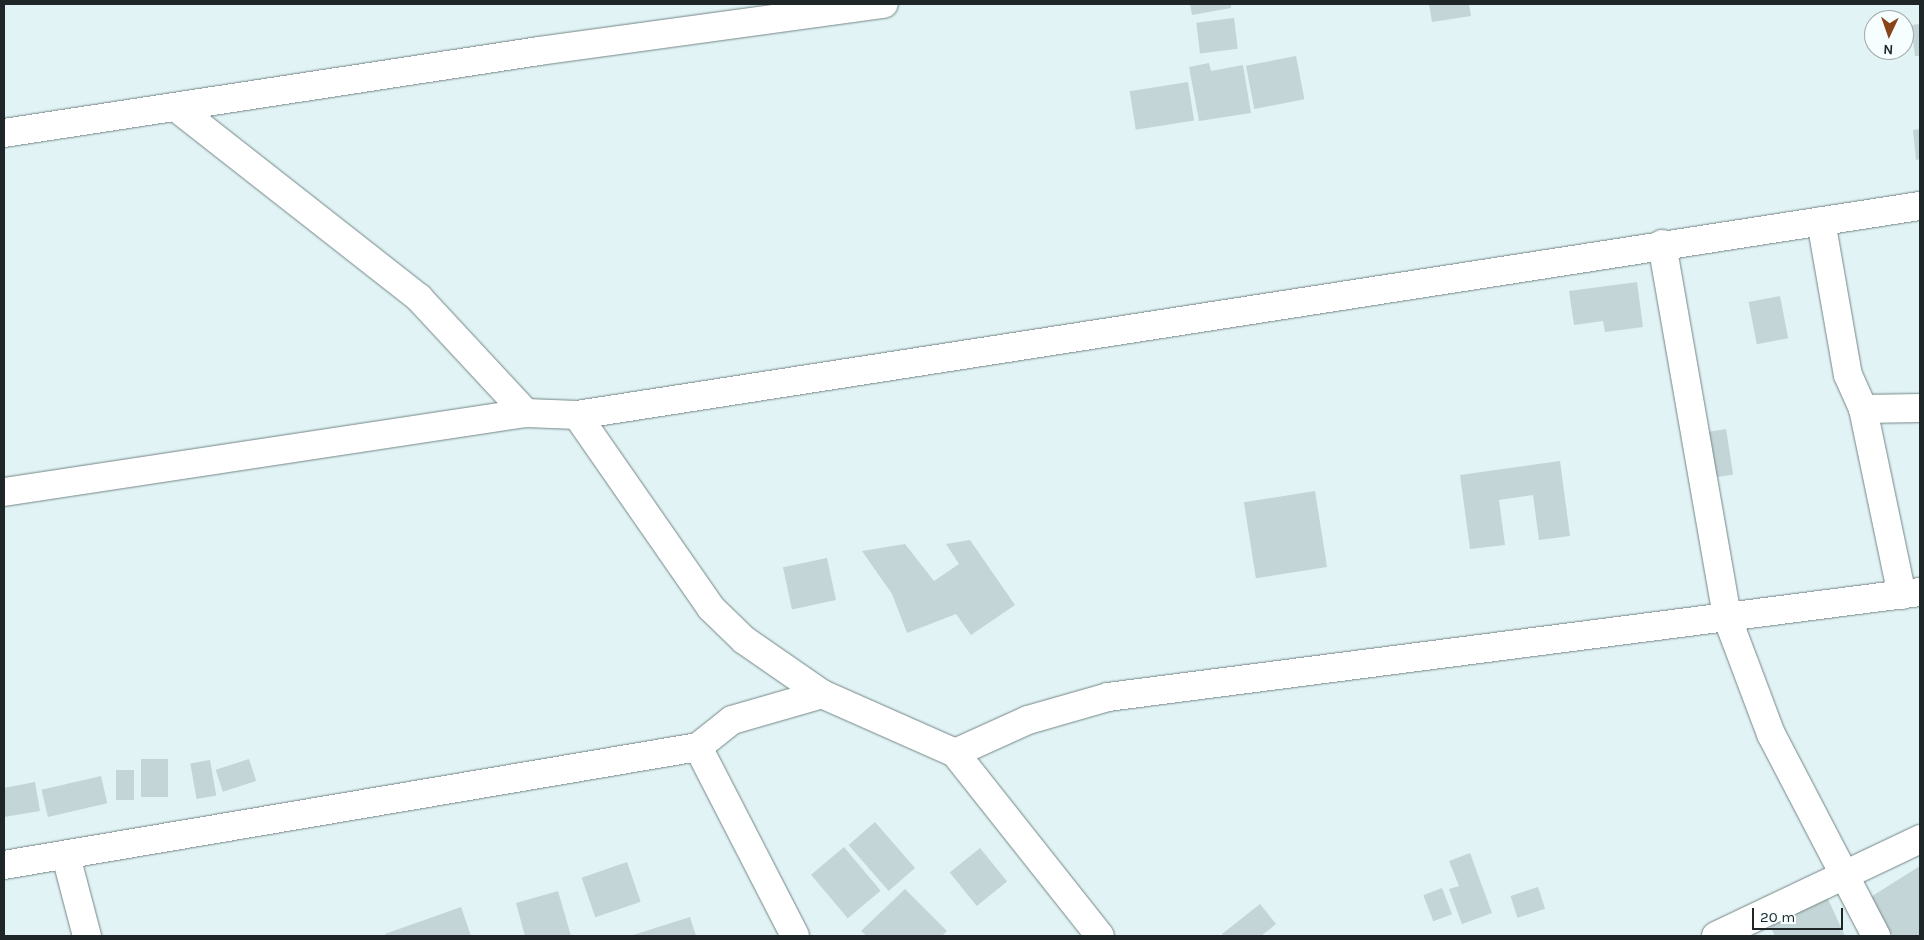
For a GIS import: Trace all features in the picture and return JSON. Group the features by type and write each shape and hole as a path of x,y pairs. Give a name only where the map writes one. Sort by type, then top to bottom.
{"street":[{"path":"4,133 539,51 884,4"},
{"path":"177,108 419,298 526,414"},
{"path":"4,492 526,414 577,415 1662,244 1920,206"},
{"path":"955,753 1028,720 1108,697 1911,594 1863,409 1848,375 1821,221"},
{"path":"1662,244 1727,617 1771,734 1841,874 1876,936"},
{"path":"1863,409 1920,408"},
{"path":"577,415 711,608 744,640 822,694 955,753 1100,936"},
{"path":"4,865 66,856 698,747 732,720 822,694"},
{"path":"698,747 795,936"},
{"path":"1716,936 1841,874 1920,839"},
{"path":"66,856 87,936"}],"building":[{"path":"1190,4 1231,4 1231,8 1192,15"},
{"path":"1429,4 1469,4 1471,16 1432,22"},
{"path":"1234,18 1238,49 1200,53 1196,23"},
{"path":"1920,24 1920,56 1915,56 1914,25"},
{"path":"1296,56 1304,99 1254,109 1246,66"},
{"path":"1209,63 1211,71 1243,65 1251,113 1199,121 1189,67"},
{"path":"1188,82 1194,121 1136,130 1130,91"},
{"path":"1920,129 1920,159 1916,160 1913,130"},
{"path":"1637,282 1643,327 1605,332 1603,321 1574,325 1569,291"},
{"path":"1780,296 1788,338 1757,344 1749,302"},
{"path":"1726,429 1733,474 1704,479 1696,434"},
{"path":"1560,461 1570,536 1539,540 1533,495 1499,500 1505,545 1470,549 1460,475"},
{"path":"1315,491 1327,567 1256,578 1244,502"},
{"path":"970,540 1015,605 971,635 956,614 907,633 892,594 862,551 905,544 934,581 959,564 946,544"},
{"path":"827,558 836,600 792,609 783,567"},
{"path":"141,759 168,759 168,797 141,797"},
{"path":"249,759 256,781 223,792 216,770"},
{"path":"210,760 216,795 197,799 190,763"},
{"path":"116,770 134,770 134,800 116,800"},
{"path":"101,776 107,803 48,817 42,790"},
{"path":"35,782 40,811 4,817 4,788"},
{"path":"875,822 915,868 889,891 849,845"},
{"path":"844,847 881,891 848,918 811,875"},
{"path":"980,848 1007,881 977,906 950,873"},
{"path":"1470,853 1492,913 1462,924 1449,889 1459,886 1449,861"},
{"path":"627,862 641,902 595,917 582,878"},
{"path":"1920,866 1920,936 1893,936 1869,898"},
{"path":"1538,887 1545,909 1518,918 1510,896"},
{"path":"1442,888 1452,914 1433,921 1423,895"},
{"path":"905,889 947,931 942,936 867,936 861,931"},
{"path":"558,891 571,936 525,936 516,903"},
{"path":"1827,897 1845,936 1775,936 1769,924"},
{"path":"1260,904 1276,924 1261,936 1224,936 1222,934"},
{"path":"461,907 471,936 385,936 385,934"},
{"path":"690,917 696,936 630,936"}]}
